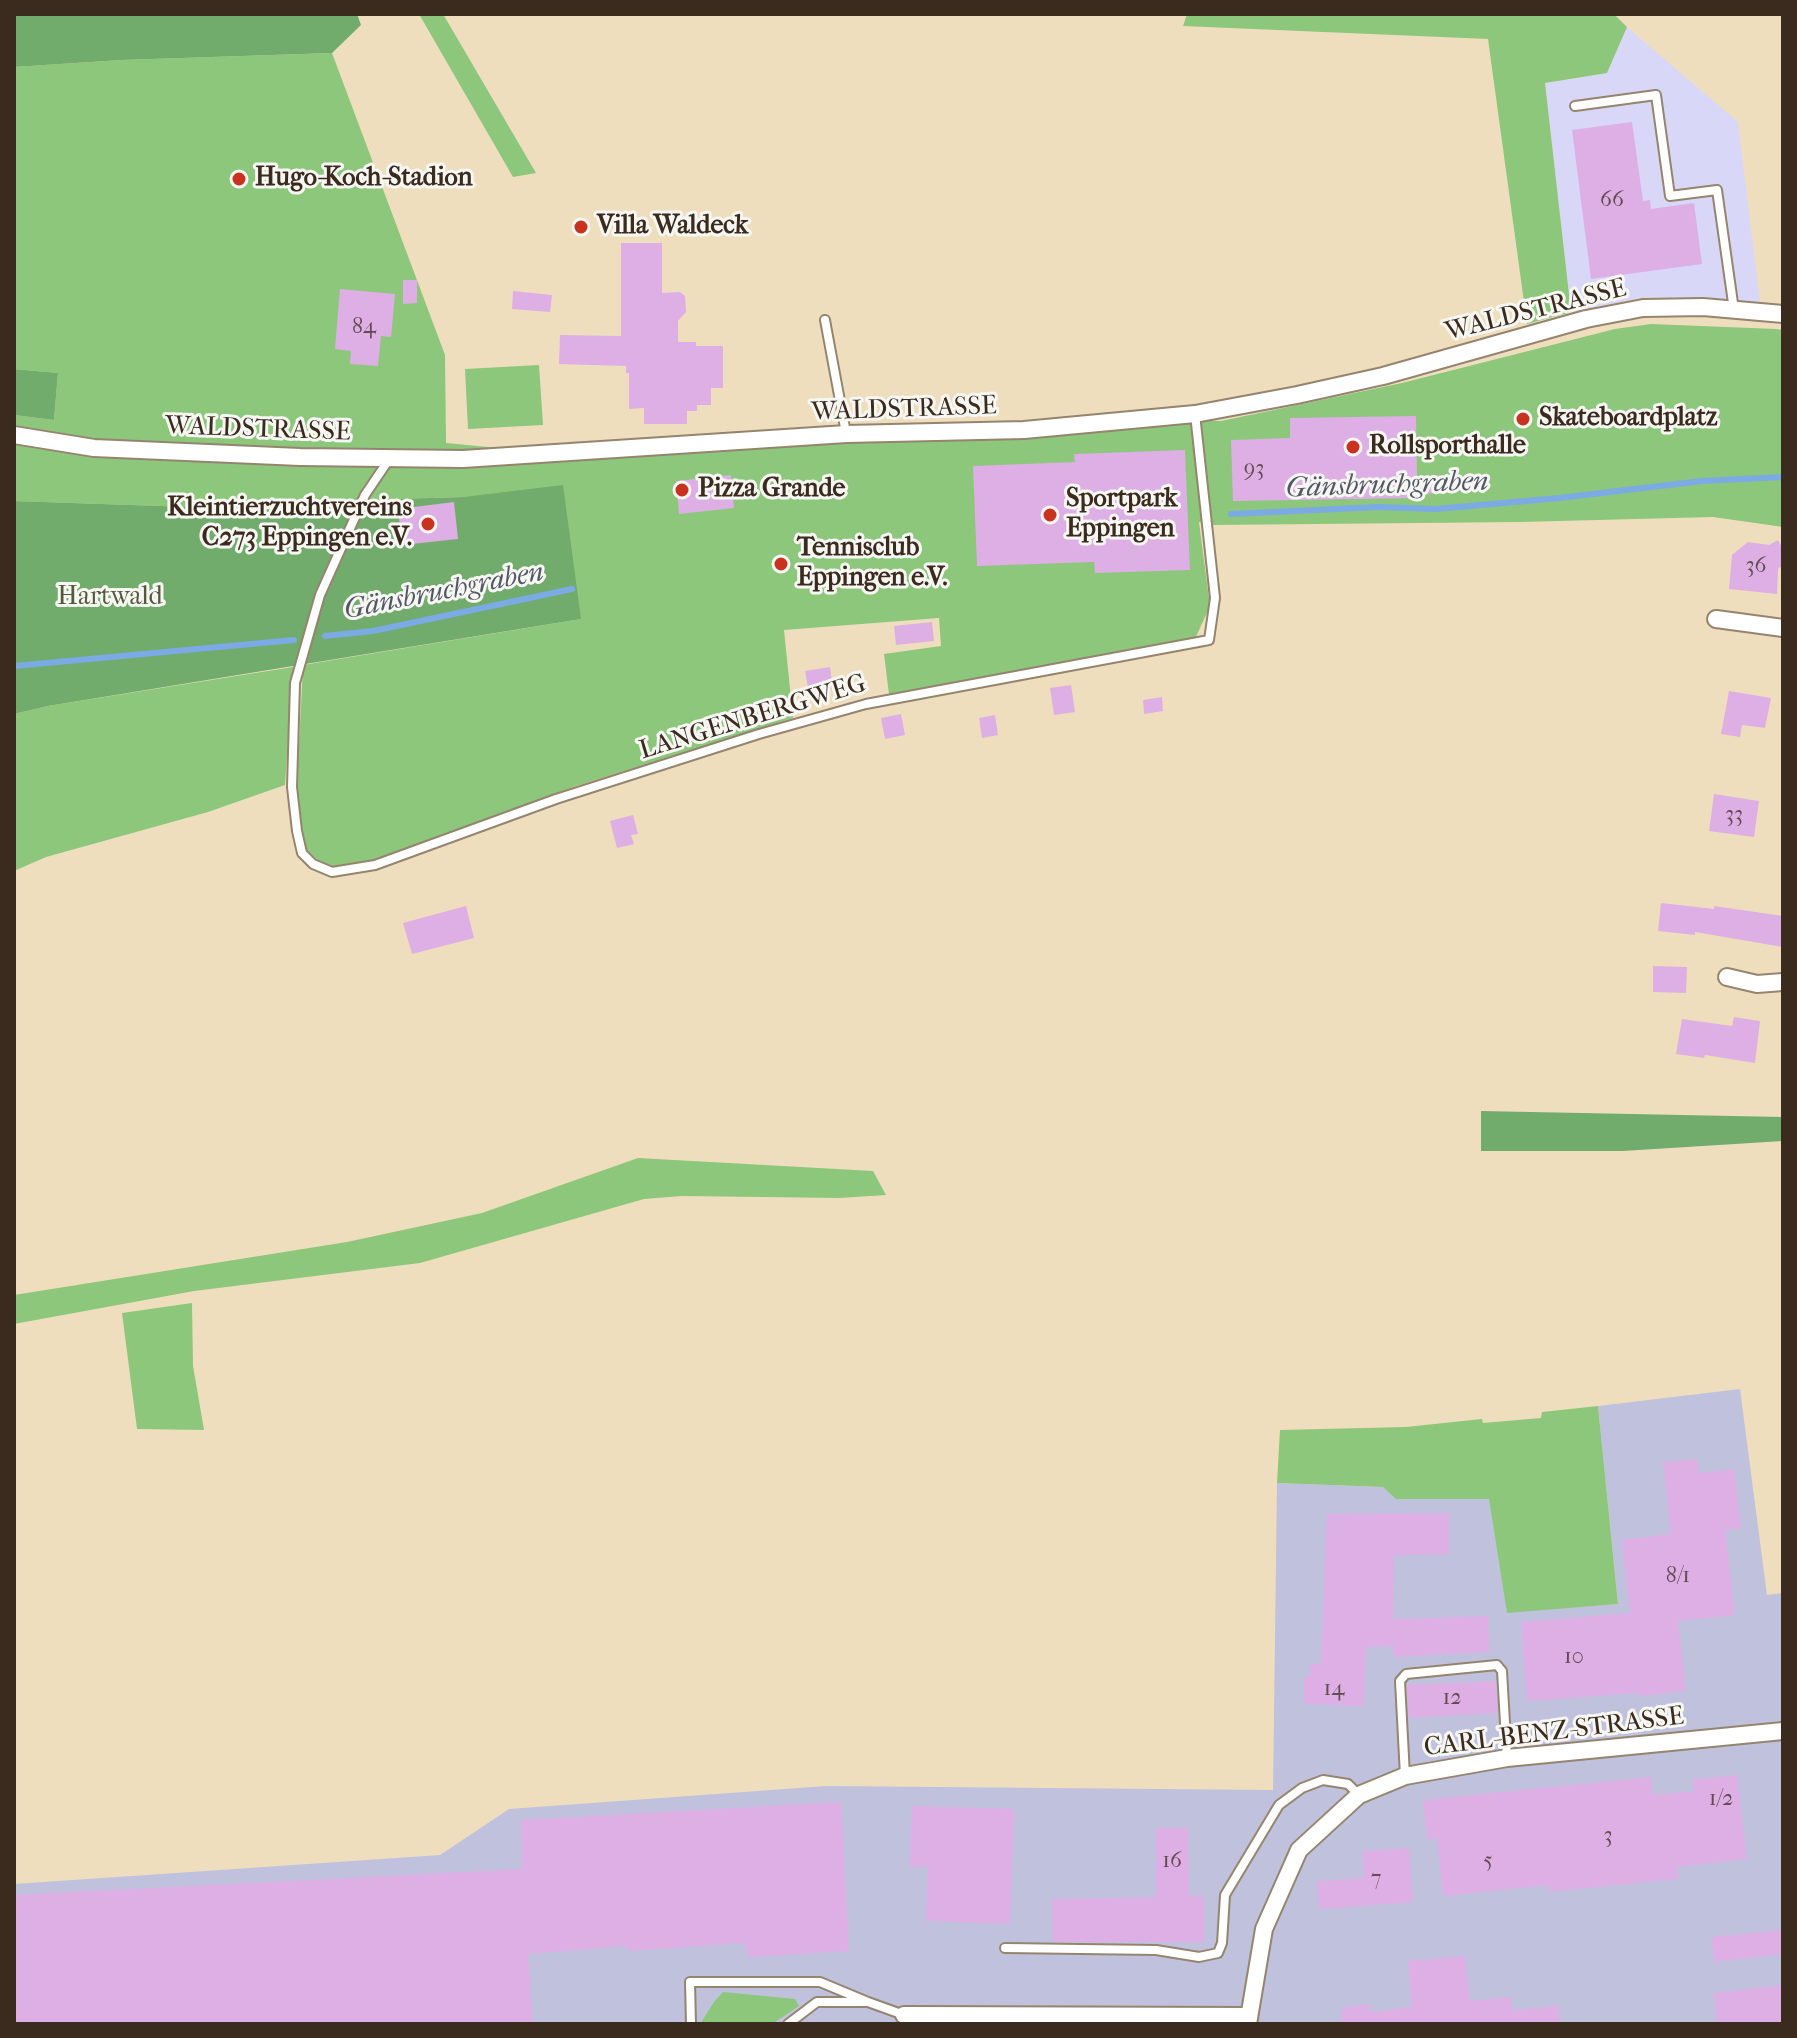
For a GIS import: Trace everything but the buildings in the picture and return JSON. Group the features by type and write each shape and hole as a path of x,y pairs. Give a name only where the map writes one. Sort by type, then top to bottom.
{"street":[{"name":"WALDSTRASSE","path":"14,435 94,448 300,457 463,459 846,434 1019,430 1195,414 1297,395 1383,376 1586,319 1643,308 1703,307 1783,314"},
{"path":"1716,619 1783,628"},
{"path":"1727,977 1757,984 1783,982"},
{"name":"CARL-BENZ-STRASSE","path":"1248,2020 1264,1929 1299,1850 1359,1795 1405,1776 1507,1758 1783,1731"},
{"path":"904,2015 1248,2020"}],"lane":[{"path":"1575,106 1656,95 1670,196 1717,190 1734,310"},
{"path":"825,320 846,434"},
{"name":"LANGENBERGWEG","path":"390,458 365,495 320,595 295,683 292,787 302,853 313,864 332,872 375,865 556,799 759,734 866,704 1209,640 1215,598 1195,414"},
{"path":"1405,1776 1400,1681 1406,1674 1497,1665 1502,1671 1507,1758"},
{"path":"1005,1948 1156,1950 1199,1957 1218,1953 1222,1943 1225,1895 1279,1805 1302,1788 1323,1780 1348,1784 1359,1795"},
{"path":"691,2024 690,1982 820,1982 904,2015"},
{"path":"788,2024 817,2002 868,2002"}],"shaded area":[{"path":"1627,27 1738,122 1760,302 1645,297 1571,312 1545,83 1607,73"},
{"path":"1740,1389 1767,1595 1783,1593 1783,2024 14,2024 14,1884 440,1855 509,1809 826,1786 1273,1790 1277,1483 1383,1487 1397,1499 1490,1499 1507,1612 1618,1604 1598,1406"}],"green space":[{"path":"14,14 357,14 361,25 332,53 14,67"},
{"path":"419,14 443,14 536,173 513,177"},
{"path":"1187,14 1614,14 1627,27 1607,73 1545,83 1571,312 1527,324 1488,39 1183,26"},
{"path":"332,53 445,355 446,443 582,456 1182,420 1221,421 1402,383 1615,329 1651,324 1776,329 1783,330 1783,527 1713,517 1213,525 1199,522 1210,606 1195,639 889,694 884,654 941,646 939,618 784,630 793,718 573,787 378,861 335,867 318,860 306,849 300,830 297,786 303,665 581,619 464,497 397,499 391,510 337,512 14,501 14,415 54,420 58,373 14,369 14,67"},
{"path":"539,365 543,425 468,429 465,369"},
{"path":"14,369 58,373 54,420 14,415"},
{"name":"Hartwald","path":"563,485 581,619 14,714 14,501 337,512 391,510 396,499 464,497"},
{"path":"293,667 285,785 208,812 46,857 14,871 14,714"},
{"path":"1481,1111 1783,1117 1783,1141 1623,1151 1481,1151"},
{"path":"638,1158 873,1171 886,1195 644,1199 420,1263 194,1291 14,1324 14,1295 347,1242 482,1213"},
{"path":"192,1303 193,1366 204,1430 137,1429 122,1313"},
{"path":"1598,1406 1618,1604 1507,1613 1489,1499 1396,1499 1383,1487 1277,1483 1280,1430 1406,1427 1482,1419 1483,1423 1541,1418 1542,1412"},
{"path":"723,1992 795,1999 799,2006 772,2024 700,2024"}],"waterway":[{"name":"Gänsbruchgraben","path":"1231,514 1379,507 1436,509 1702,481 1783,477"},
{"name":"Gänsbruchgraben","path":"325,636 373,631 572,589"},
{"name":"Gänsbruchgraben","path":"14,666 294,640"}],"place":[{"name":"Hugo-Koch-Stadion","path":"239,179"},
{"name":"Villa Waldeck","path":"581,227"},
{"name":"Skateboardplatz","path":"1523,419"},
{"name":"Rollsporthalle","path":"1353,447"},
{"name":"Pizza Grande","path":"682,490"},
{"name":"Sportpark Eppingen","path":"1050,515"},
{"name":"Kleintierzuchtvereins C273 Eppingen e.V.","path":"428,524"},
{"name":"Tennisclub Eppingen e.V.","path":"781,564"}]}
